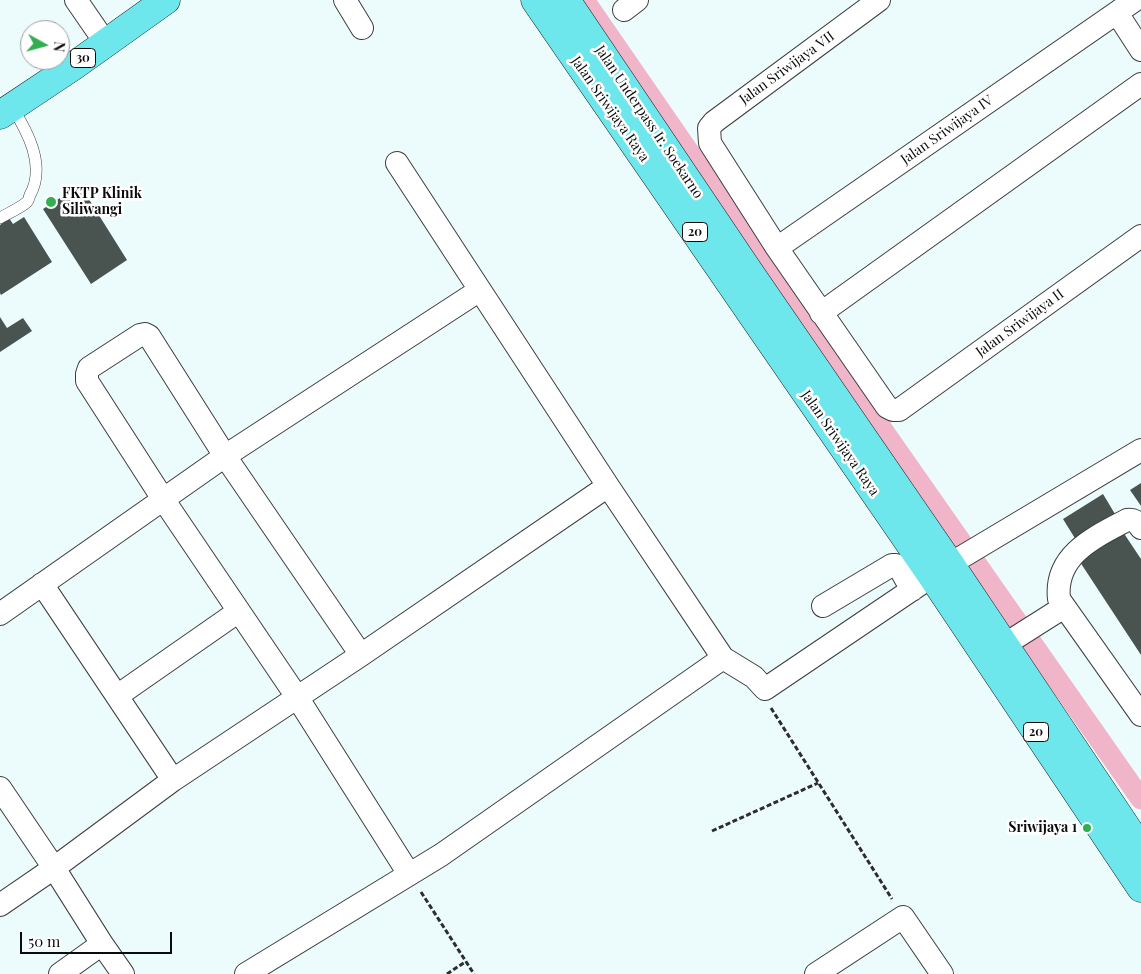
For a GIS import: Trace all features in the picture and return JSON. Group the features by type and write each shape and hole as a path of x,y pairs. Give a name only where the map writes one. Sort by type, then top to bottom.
{"main road":[{"name":"30","path":"6,111 75,65 166,0"},
{"name":"Jalan Sriwijaya Raya","path":"535,0 938,572 1002,647 1134,845 1141,888"},
{"name":"Jalan Underpass Ir. Soekarno","path":"566,0 748,270"},
{"name":"Jalan Sriwijaya Raya","path":"748,270 938,572"}],"street":[{"path":"76,0 105,42"},
{"path":"346,0 362,28"},
{"name":"Jalan Sriwijaya VII","path":"777,248 710,143 709,128 714,122 879,0"},
{"path":"1126,6 1141,50"},
{"name":"Jalan Sriwijaya IV","path":"777,248 1126,6"},
{"path":"777,248 821,313 1141,84"},
{"path":"397,164 723,658 754,678 765,689 938,572 1141,450"},
{"name":"Jalan Sriwijaya II","path":"821,313 887,407 899,410 1141,236"},
{"path":"0,614 226,456 480,290"},
{"path":"361,655 226,456 149,336 145,334 140,335 89,368 87,381 163,499 297,697 410,874"},
{"path":"0,904 54,868 173,780 361,655 608,486"},
{"path":"1141,528 1136,521 1127,520 1092,538 1070,558 1059,584 1059,599 1141,716"},
{"path":"824,606 892,564 899,567 938,572"},
{"path":"42,584 173,780"},
{"path":"1002,647 1064,607"},
{"path":"117,696 239,612"},
{"path":"246,974 441,855 723,658"},
{"path":"0,788 123,974"},
{"path":"816,974 903,917 942,974"},
{"path":"60,974 102,944"}],"lane":[{"path":"0,218 27,202 34,188 37,171 34,152 22,123 6,111"}],"path":[{"path":"765,689 770,707 903,917"},
{"path":"712,831 818,783"},
{"path":"410,874 474,974"},
{"path":"448,974 465,962"}],"building":[{"path":"80,185 127,260 91,284 43,209"},
{"path":"24,217 52,262 1,295 0,225 9,218 13,224"},
{"path":"0,317 7,328 23,318 32,331 0,352"},
{"path":"1141,483 1141,506 1130,490"},
{"path":"1103,494 1115,514 1076,540 1063,519"},
{"path":"1121,529 1141,559 1141,655 1078,559"}],"waterway":[{"path":"584,0 1141,799"}],"place":[{"name":"FKTP Klinik Siliwangi","path":"51,202"},
{"name":"Sriwijaya 1","path":"1087,828"}]}
